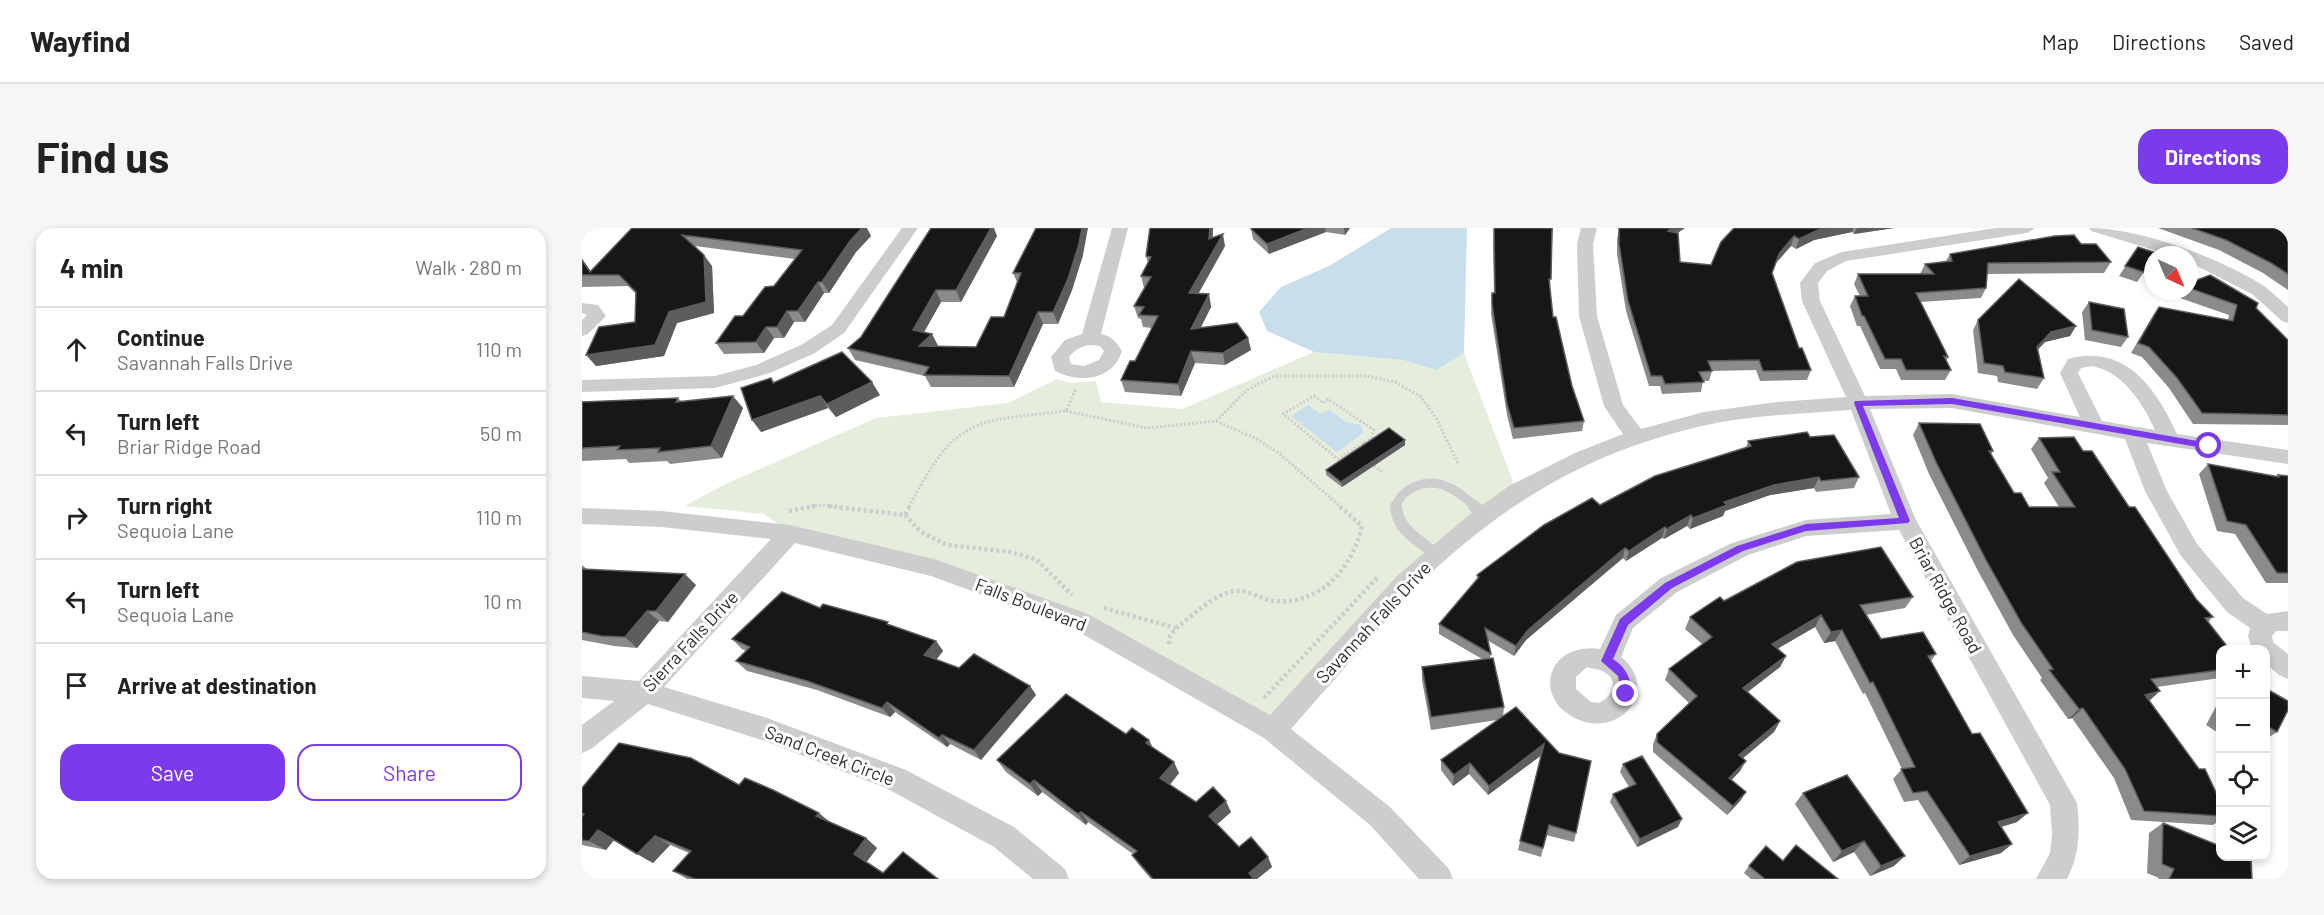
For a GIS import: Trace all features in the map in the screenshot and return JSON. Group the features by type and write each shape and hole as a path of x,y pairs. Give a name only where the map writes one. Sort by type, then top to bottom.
{"street":[{"path":"582,386 715,382 763,369 808,349 838,329 910,228"},
{"path":"1090,339 1120,228"},
{"path":"1589,228 1585,244 1588,316 1614,405 1636,437"},
{"name":"Briar Ridge Road","path":"2027,228 1842,257 1821,267 1809,283 1811,301 1858,403 1905,521 2062,803 2067,842 2058,871 2050,879"},
{"path":"2097,228 2158,246"},
{"path":"2198,260 2258,290 2288,317"},
{"path":"582,308 592,309 597,316 582,330"},
{"path":"2094,426 2069,373 2075,363 2087,359 2105,361 2125,371 2161,419 2170,440"},
{"name":"Savannah Falls Drive","path":"1273,730 1405,583 1485,515 1517,492 1582,458 1636,437 1704,419 1777,409 1858,403 1952,401 2170,440 2288,457"},
{"path":"2133,433 2156,491 2189,550 2235,605 2276,623"},
{"name":"Falls Boulevard","path":"582,516 788,522 934,568 1080,621 1273,730 1380,816 1438,879"},
{"path":"1607,661 1624,622 1669,585 1740,549 1806,528 1905,521"},
{"name":"Sierra Falls Drive","path":"582,741 644,692 788,522"},
{"path":"2263,645 2259,637 2260,629 2276,623"},
{"path":"2270,654 2288,668"},
{"name":"Sand Creek Circle","path":"582,687 644,692 767,730 896,779 1004,837 1055,879"}],"lane":[{"path":"1437,555 1402,526 1395,510 1398,497 1406,490 1429,483 1444,485 1485,515"}],"path":[{"path":"1216,421 1248,388 1268,378 1287,374 1357,374 1391,381 1422,398 1458,464"},
{"path":"1066,411 1078,383"},
{"path":"1314,396 1323,403 1328,399 1374,430 1372,438 1363,443 1338,459 1283,414 1314,396"},
{"path":"788,522 820,505 904,515 940,454 951,440 965,431 992,420 1066,411 1095,415 1114,423 1139,428 1161,428 1182,423 1216,421 1260,440 1280,454 1362,526 1360,543 1352,558 1329,586 1310,596 1290,602 1234,591 1221,597 1176,628"},
{"path":"1363,443 1375,452"},
{"path":"1345,455 1351,459"},
{"path":"1366,458 1382,472"}],"green space":[{"path":"1314,352 1403,360 1437,370 1464,353 1517,492 1478,520 1273,730 1080,621 790,533 764,514 685,506 723,485 876,418 1008,403 1057,379 1071,383 1096,381 1101,402 1182,409"}],"water":[{"path":"1391,228 1467,228 1464,353 1437,370 1403,360 1314,352 1267,331 1259,312 1281,287 1329,266"},
{"path":"1308,405 1321,414 1329,410 1346,422 1361,425 1363,433 1337,452 1291,416"}],"building":[{"path":"632,228 862,228 850,241 822,282 818,282 798,311 787,311 777,327 766,327 756,342 716,343 735,316 743,316 765,287 774,286 802,250 682,235 704,255 706,302 669,312 655,345 586,355 599,327 635,322 636,292 619,275 582,275 582,260 590,272"},
{"path":"931,228 991,228 956,290 936,290 913,330 932,334 919,346 976,347 991,317 1004,317 1021,273 1013,273 1036,228 1082,228 1068,279 1053,312 1038,312 1009,376 924,375 929,367 848,348 861,337"},
{"path":"1150,228 1210,228 1209,239 1223,234 1189,293 1209,294 1191,329 1237,323 1248,338 1223,353 1191,351 1178,384 1121,380 1130,361 1135,361 1158,316 1139,315 1144,307 1134,306 1151,277 1141,276 1151,257 1146,256"},
{"path":"1308,228 1267,244 1251,229"},
{"path":"1494,228 1552,228 1551,279 1549,279 1553,317 1556,317 1572,386 1584,421 1514,428 1507,404 1492,304 1492,293 1495,293"},
{"path":"1619,228 1672,228 1668,231 1678,233 1680,262 1711,265 1721,242 1734,228 1828,228 1799,239 1794,236 1779,254 1772,273 1799,348 1802,348 1811,370 1763,371 1759,360 1708,361 1712,371 1699,372 1704,382 1665,384 1662,376 1651,376 1628,301 1619,244"},
{"path":"2192,228 2288,228 2288,274 2226,240"},
{"path":"2074,235 2081,244 2096,244 2111,262 1988,263 1986,288 1916,293 1948,357 1944,356 1951,370 1906,370 1901,359 1885,359 1862,316 1855,296 1868,296 1858,274 1934,274 1925,264 1952,261 1950,254 2055,236"},
{"path":"2138,247 2144,249 2144,272 2125,266"},
{"path":"2210,275 2258,303 2256,308 2288,340 2288,415 2202,413 2177,378 2149,347 2138,343 2159,307 2233,321 2237,305 2198,291 2198,280"},
{"path":"2019,279 2076,326 2051,332 2037,347 2044,378 2005,372 2003,366 1984,363 1978,320"},
{"path":"2089,302 2124,309 2128,337 2092,330"},
{"path":"842,352 872,382 827,404 820,396 752,420 741,388 771,378 773,383"},
{"path":"733,396 711,446 658,452 660,448 617,450 620,446 582,448 582,402 678,398 676,402"},
{"path":"1919,423 1980,424 1993,451 1989,451 2014,493 2021,493 2029,507 2075,507 2052,472 2060,472 2039,438 2074,437 2083,451 2092,451 2129,507 2135,507 2196,599 2213,617 2205,618 2226,645 2216,645 2216,671 2151,679 2160,691 2145,695 2199,769 2205,769 2216,792 2216,816 2144,811 2125,769 2083,708 2079,709 2049,670 2053,669 2022,624 1936,462"},
{"path":"1389,428 1405,440 1341,482 1326,470"},
{"path":"1807,432 1810,437 1834,435 1859,477 1821,481 1819,477 1774,485 1724,502 1727,505 1693,518 1691,515 1667,529 1665,527 1629,551 1625,548 1528,630 1516,646 1485,628 1491,654 1439,624 1479,577 1477,575 1544,525 1592,498 1600,505 1655,476 1751,446 1748,441"},
{"path":"2208,464 2279,477 2278,475 2288,476 2288,573 2277,573 2246,525 2227,521"},
{"path":"1881,547 1913,597 1860,605 1881,639 1923,632 1936,654 1928,656 1972,734 1980,733 2028,813 1998,822 2012,844 1970,856 1927,791 1913,793 1901,769 1915,767 1873,682 1870,683 1842,630 1831,632 1821,615 1772,644 1786,656 1743,688 1780,721 1739,755 1746,761 1729,778 1746,792 1733,806 1657,742 1657,734 1697,696 1669,669 1712,637 1690,617 1720,597 1724,601 1797,562"},
{"path":"582,569 685,574 656,611 647,611 625,637 601,636 582,632"},
{"path":"782,592 820,608 823,604 888,622 887,624 936,641 924,655 959,668 974,654 1030,686 974,750 942,735 939,738 887,702 882,708 807,681 736,661 750,647 732,639"},
{"path":"1493,658 1504,707 1431,717 1422,667"},
{"path":"2270,691 2288,701 2288,710 2277,732 2270,728"},
{"path":"1066,694 1126,734 1132,728 1149,740 1146,743 1174,762 1160,778 1196,802 1213,787 1226,801 1209,816 1239,847 1251,837 1268,857 1249,873 1254,879 1153,879 1132,855 1137,851 1081,812 1078,814 1034,780 1030,784 997,760"},
{"path":"1516,707 1559,753 1591,761 1576,833 1549,825 1543,848 1520,841 1544,744 1489,786 1470,763 1454,775 1441,760"},
{"path":"619,743 691,758 739,785 745,778 819,813 816,816 866,838 854,854 883,873 903,852 938,879 695,879 673,871 691,851 655,836 637,854 598,830 589,841 582,840 584,814 582,813 582,788"},
{"path":"1642,756 1682,819 1640,839 1613,794 1636,784 1623,764"},
{"path":"1847,775 1905,856 1881,866 1864,841 1842,851 1803,793"},
{"path":"2163,823 2216,844 2216,861 2251,861 2252,879 2169,879 2174,869 2162,864"},
{"path":"1796,845 1838,879 1765,879 1749,866 1766,846 1783,861"}],"route":[{"path":"1626,694 1623,675 1616,666 1607,661 1624,622 1669,585 1740,549 1806,528 1905,521 1858,403 1952,401 2209,446"}]}
